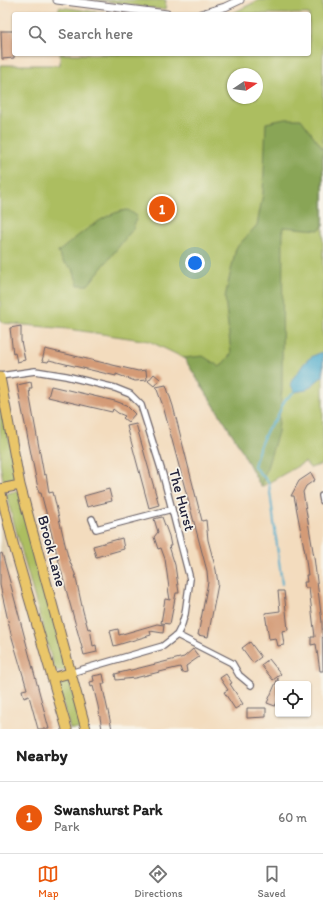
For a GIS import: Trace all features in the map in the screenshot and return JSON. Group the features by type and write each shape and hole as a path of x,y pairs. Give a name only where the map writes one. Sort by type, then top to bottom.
{"main road":[{"name":"Brook Lane","path":"0,377 20,485 86,729"},
{"path":"20,485 0,489 67,729"},
{"path":"52,678 70,673"}],"street":[{"path":"57,0 151,12"},
{"path":"208,12 225,7 240,0"},
{"name":"The Hurst","path":"0,377 42,372 108,386 130,394 141,405 172,509 190,579 185,614 177,635"},
{"path":"92,519 96,529 172,509"},
{"path":"70,673 163,646 177,635 232,663 239,675 251,685"}],"shaded area":[{"path":"0,524 12,570 0,573"}],"green space":[{"path":"96,0 166,0 165,10"},
{"path":"259,0 323,0 323,464 310,468 305,462 261,487 236,440 184,358 149,341 68,329 3,323 0,320 0,65 60,65 60,56 311,56 311,12 235,12"},
{"path":"59,7 97,12 59,12"},
{"path":"285,119 301,119 323,149 323,226 319,230 283,227 282,389 278,432 261,487 236,440 184,358 203,356 220,367 231,354 225,297 236,248 257,225 263,193 266,123"},
{"path":"128,210 137,216 133,229 88,285 78,285 73,269 63,262 58,252 100,220 110,215"},
{"path":"0,395 18,482 4,486 0,464"},
{"path":"15,491 19,492 67,669 64,671 56,671 54,668 6,494"},
{"path":"63,680 69,680 83,729 70,729 58,686"}],"water":[{"path":"323,352 323,376 306,390 295,392 291,385 293,378 306,361"}],"building":[{"path":"1,31 12,31 12,56 14,56 14,58 2,59"},
{"path":"21,326 21,341 25,360 17,362 15,353 13,354 10,328"},
{"path":"45,349 138,371 146,370 147,380 135,381 116,374 116,376 49,360 48,362 42,361"},
{"path":"154,374 160,379 154,386 148,381"},
{"path":"31,382 32,388 29,388 30,398 44,475 46,474 49,493 53,492 68,557 75,574 88,629 90,628 93,646 96,645 97,652 84,655 41,493 39,493 17,385"},
{"path":"166,385 173,406 202,521 206,520 208,540 216,570 218,584 208,637 198,635 208,582 207,571 163,406 156,387"},
{"path":"51,386 115,401 126,405 135,414 128,422 123,418 125,416 113,409 112,412 48,397"},
{"path":"136,424 159,505 149,508 127,426"},
{"path":"311,473 315,480 306,486 303,492 314,557 322,622 323,671 320,671 316,644 311,645 311,637 315,637 309,588 305,588 304,582 307,582 306,575 308,575 294,496 291,496 299,481"},
{"path":"109,489 112,501 87,507 84,496"},
{"path":"162,517 169,536 171,546 169,546 175,565 179,593 176,593 170,624 161,623 165,599 170,600 165,559 161,548 158,549 154,537 158,532 154,519"},
{"path":"122,538 124,549 96,557 93,546"},
{"path":"2,553 49,729 38,729 29,696 24,698 22,690 27,689 11,634 0,585 0,554"},
{"path":"278,591 284,591 288,630 282,631 284,645 278,646 276,638 269,639 265,613 280,611"},
{"path":"157,624 164,625 163,633 150,631 151,635 114,646 110,631 118,629 119,635"},
{"path":"250,642 261,657 253,663 242,648"},
{"path":"193,649 199,657 186,666 187,672 182,673 180,667 135,678 116,680 115,674 184,657"},
{"path":"269,659 281,674 273,680 261,665"},
{"path":"103,674 105,684 102,684 112,729 102,729 93,686 91,687 90,682 94,681 93,676"},
{"path":"226,674 232,683 230,684 243,704 235,709 224,692 228,690 220,678"},
{"path":"275,685 275,706 267,703"},
{"path":"247,708 266,708 266,717 247,718"}],"waterway":[{"path":"282,584 269,484 254,466 260,445 268,428 276,419 285,400 294,392"}],"place":[{"name":"Swanshurst Park","path":"162,209"}]}
